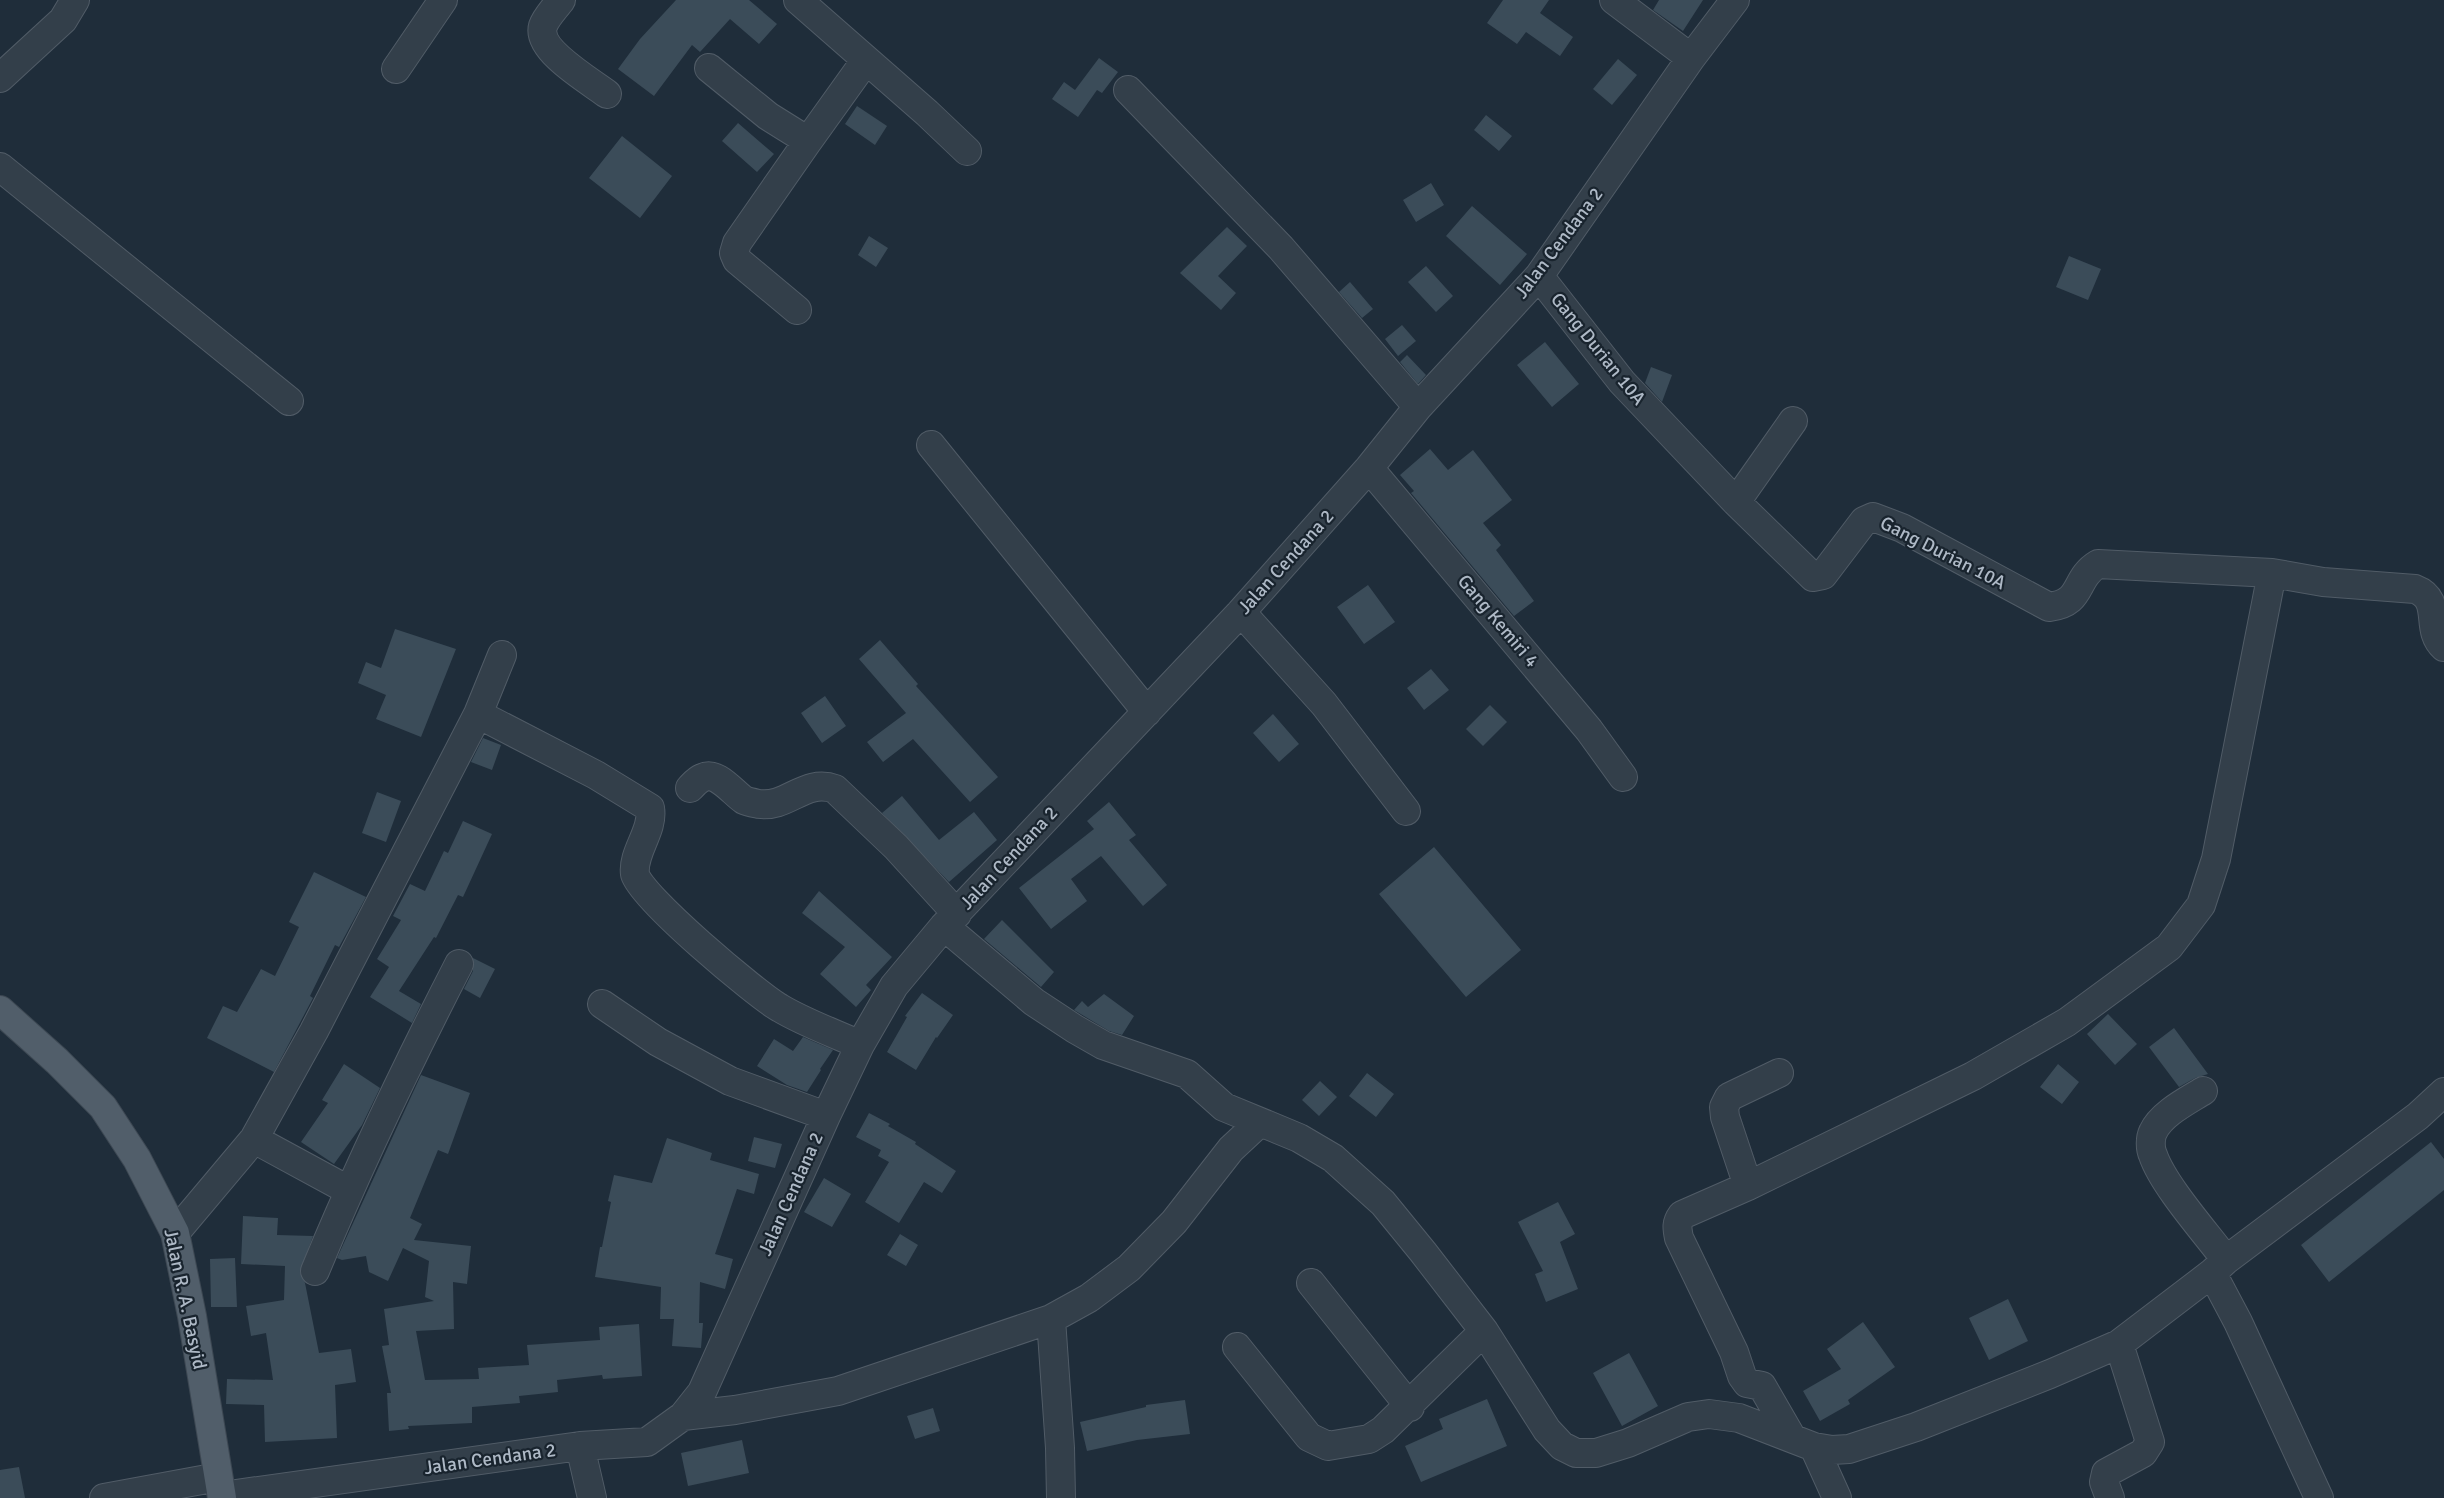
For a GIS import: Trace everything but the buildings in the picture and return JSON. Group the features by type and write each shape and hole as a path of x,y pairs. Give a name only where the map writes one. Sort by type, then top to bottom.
{"main road":[{"name":"Jalan R. A. Basyid","path":"0,1010 57,1061 102,1106 137,1158 175,1233 192,1316 221,1490"}],"street":[{"path":"0,78 63,20 75,0"},
{"path":"396,68 443,0"},
{"path":"561,0 543,24 542,36 544,41 574,71 608,94"},
{"path":"798,0 927,113 967,151"},
{"path":"1614,0 1691,58"},
{"name":"Jalan Cendana 2","path":"104,1498 221,1490 580,1446 647,1442 683,1416 702,1392 826,1116 860,1045 894,986 950,920 1241,612 1369,468 1418,407 1539,276 1691,58 1735,0"},
{"path":"797,310 737,260 734,253 737,243 866,60"},
{"path":"709,68 768,116 808,141"},
{"path":"1128,90 1281,248 1418,407"},
{"path":"0,167 288,401"},
{"name":"Gang Durian 10A","path":"1539,276 1622,382 1736,502 1813,578 1823,574 1864,522 1873,517 1902,528 2049,607 2064,606 2073,597 2089,570 2098,564 2272,573"},
{"path":"1736,502 1793,421"},
{"path":"931,445 1147,712"},
{"name":"Gang Kemiri 4","path":"1369,468 1589,730 1623,776"},
{"path":"1837,1498 1803,1443 1762,1386 1747,1382 1742,1376 1734,1352 1679,1238 1677,1228 1678,1221 1682,1215 1748,1186 1973,1076 2059,1027 2128,979 2169,947 2200,905 2216,859 2272,573 2323,582 2415,590 2425,593 2432,600 2436,639 2444,647"},
{"path":"1241,612 1324,704 1406,811"},
{"path":"175,1233 254,1139 314,1031 478,714 502,655"},
{"path":"478,714 596,775 650,808 650,821 635,869 635,874 642,888 695,939 762,996 780,1008 860,1045"},
{"path":"690,788 702,777 711,776 745,800 760,804 775,804 814,786 824,785 836,790 896,847 950,920 1034,1002 1075,1029 1104,1045 1187,1074 1224,1107 1299,1138 1333,1158 1383,1204 1484,1331 1546,1430 1562,1446 1576,1453 1596,1453 1628,1443 1688,1417 1709,1414 1739,1418 1803,1443 1832,1450 1849,1449 1916,1427 2050,1374 2119,1344 2418,1116 2444,1092"},
{"path":"315,1271 348,1190 458,964"},
{"path":"602,1004 658,1042 730,1081 826,1116"},
{"path":"1748,1186 1725,1117 1724,1107 1729,1097 1779,1073"},
{"path":"2203,1091 2174,1109 2153,1132 2152,1155 2219,1266 2238,1322 2319,1498"},
{"path":"683,1416 735,1410 838,1391 1051,1319 1089,1298 1130,1268 1174,1222 1231,1149 1260,1122"},
{"path":"254,1139 348,1190"},
{"path":"1311,1283 1410,1406"},
{"path":"1051,1319 1061,1498"},
{"path":"1237,1346 1309,1437 1328,1446 1369,1439 1383,1430 1410,1406 1484,1331"},
{"path":"2110,1498 2104,1482 2106,1473 2143,1453 2150,1442 2119,1344"},
{"path":"580,1446 592,1498"}]}
